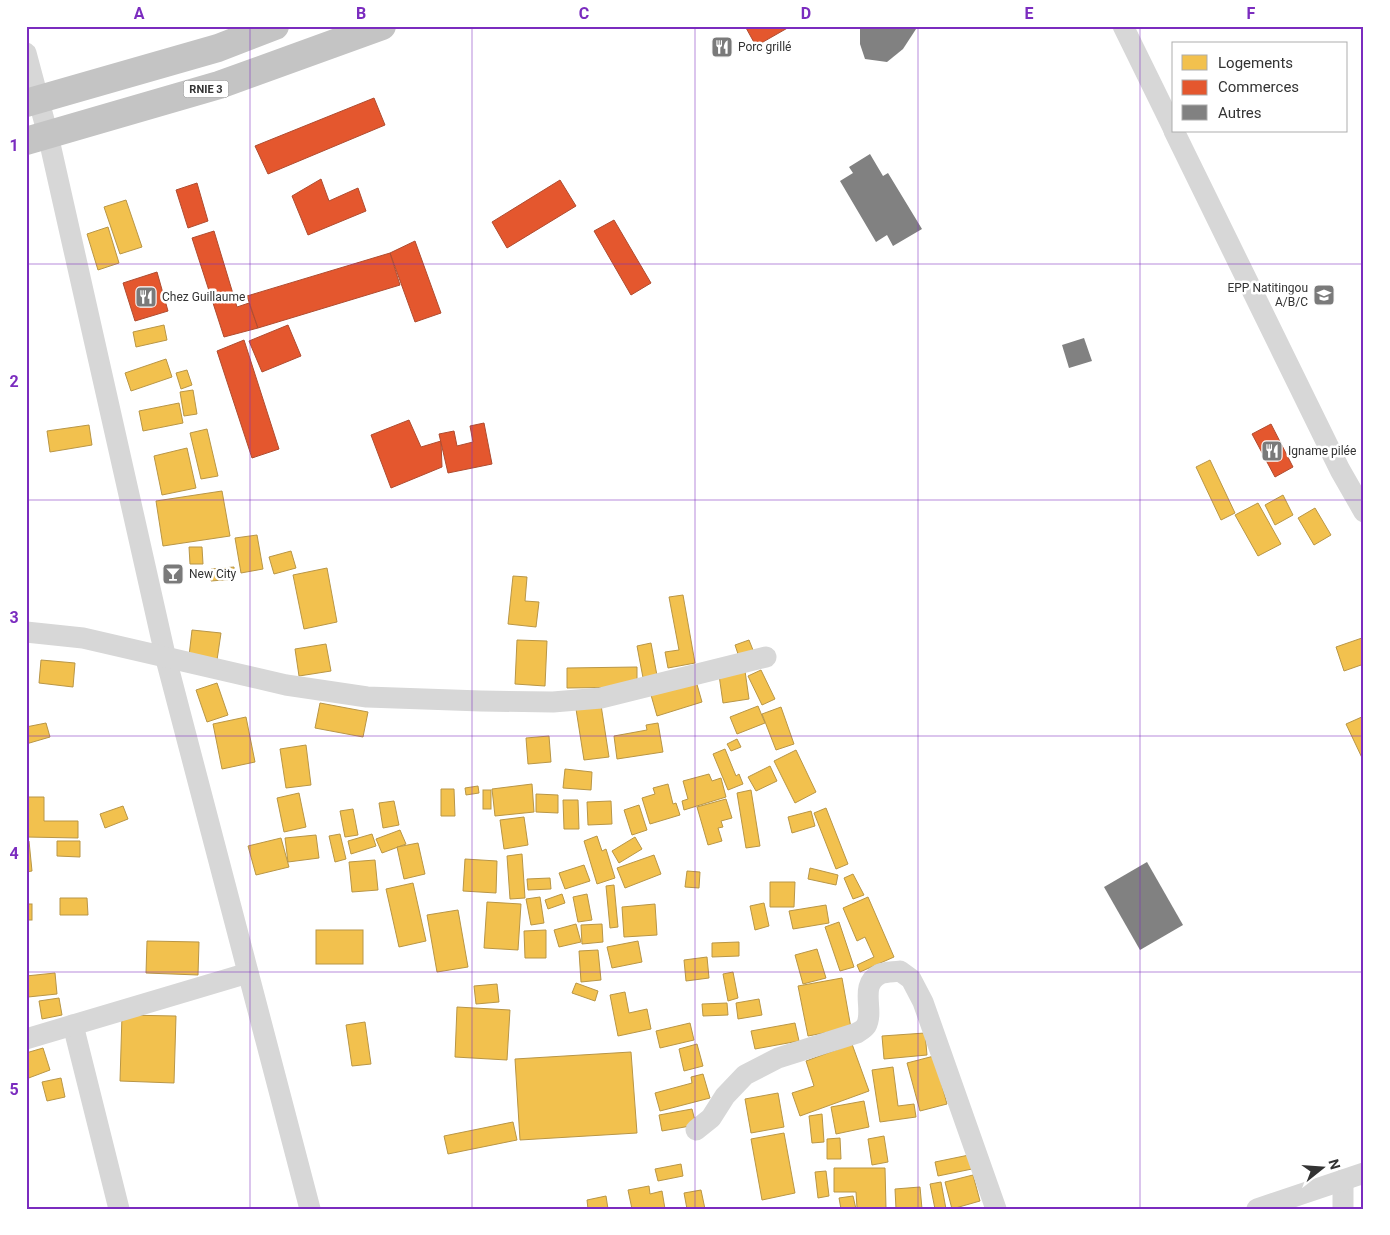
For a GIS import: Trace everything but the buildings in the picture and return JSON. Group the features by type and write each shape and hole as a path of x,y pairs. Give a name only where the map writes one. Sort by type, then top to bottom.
{"highway":[{"path":"32,101 218,48 275,26"},
{"name":"RNIE 3","path":"37,138 219,85 382,26"}],"street":[{"path":"1123,26 1172,127"},
{"path":"26,53 37,138 166,659 310,1209"},
{"path":"1174,132 1340,470 1364,512"},
{"path":"26,632 83,638 166,659 286,685 367,697 553,702 601,698 641,690 766,657"},
{"path":"696,1130 711,1118 725,1096 746,1075 778,1058 857,1033 861,1030 866,1026 868,1019 868,990 872,980 880,974 900,971 911,979 923,1002 996,1209"},
{"path":"26,1039 248,973"},
{"path":"72,1025 119,1209"},
{"path":"1257,1209 1364,1173"},
{"path":"1343,1180 1343,1209"}],"place":[{"name":"Porc grillé","path":"722,47"},
{"name":"EPP Natitingou A/B/C","path":"1324,295"},
{"name":"Chez Guillaume","path":"146,297"},
{"name":"Igname pilée","path":"1272,451"},
{"name":"New City","path":"173,574"}]}
